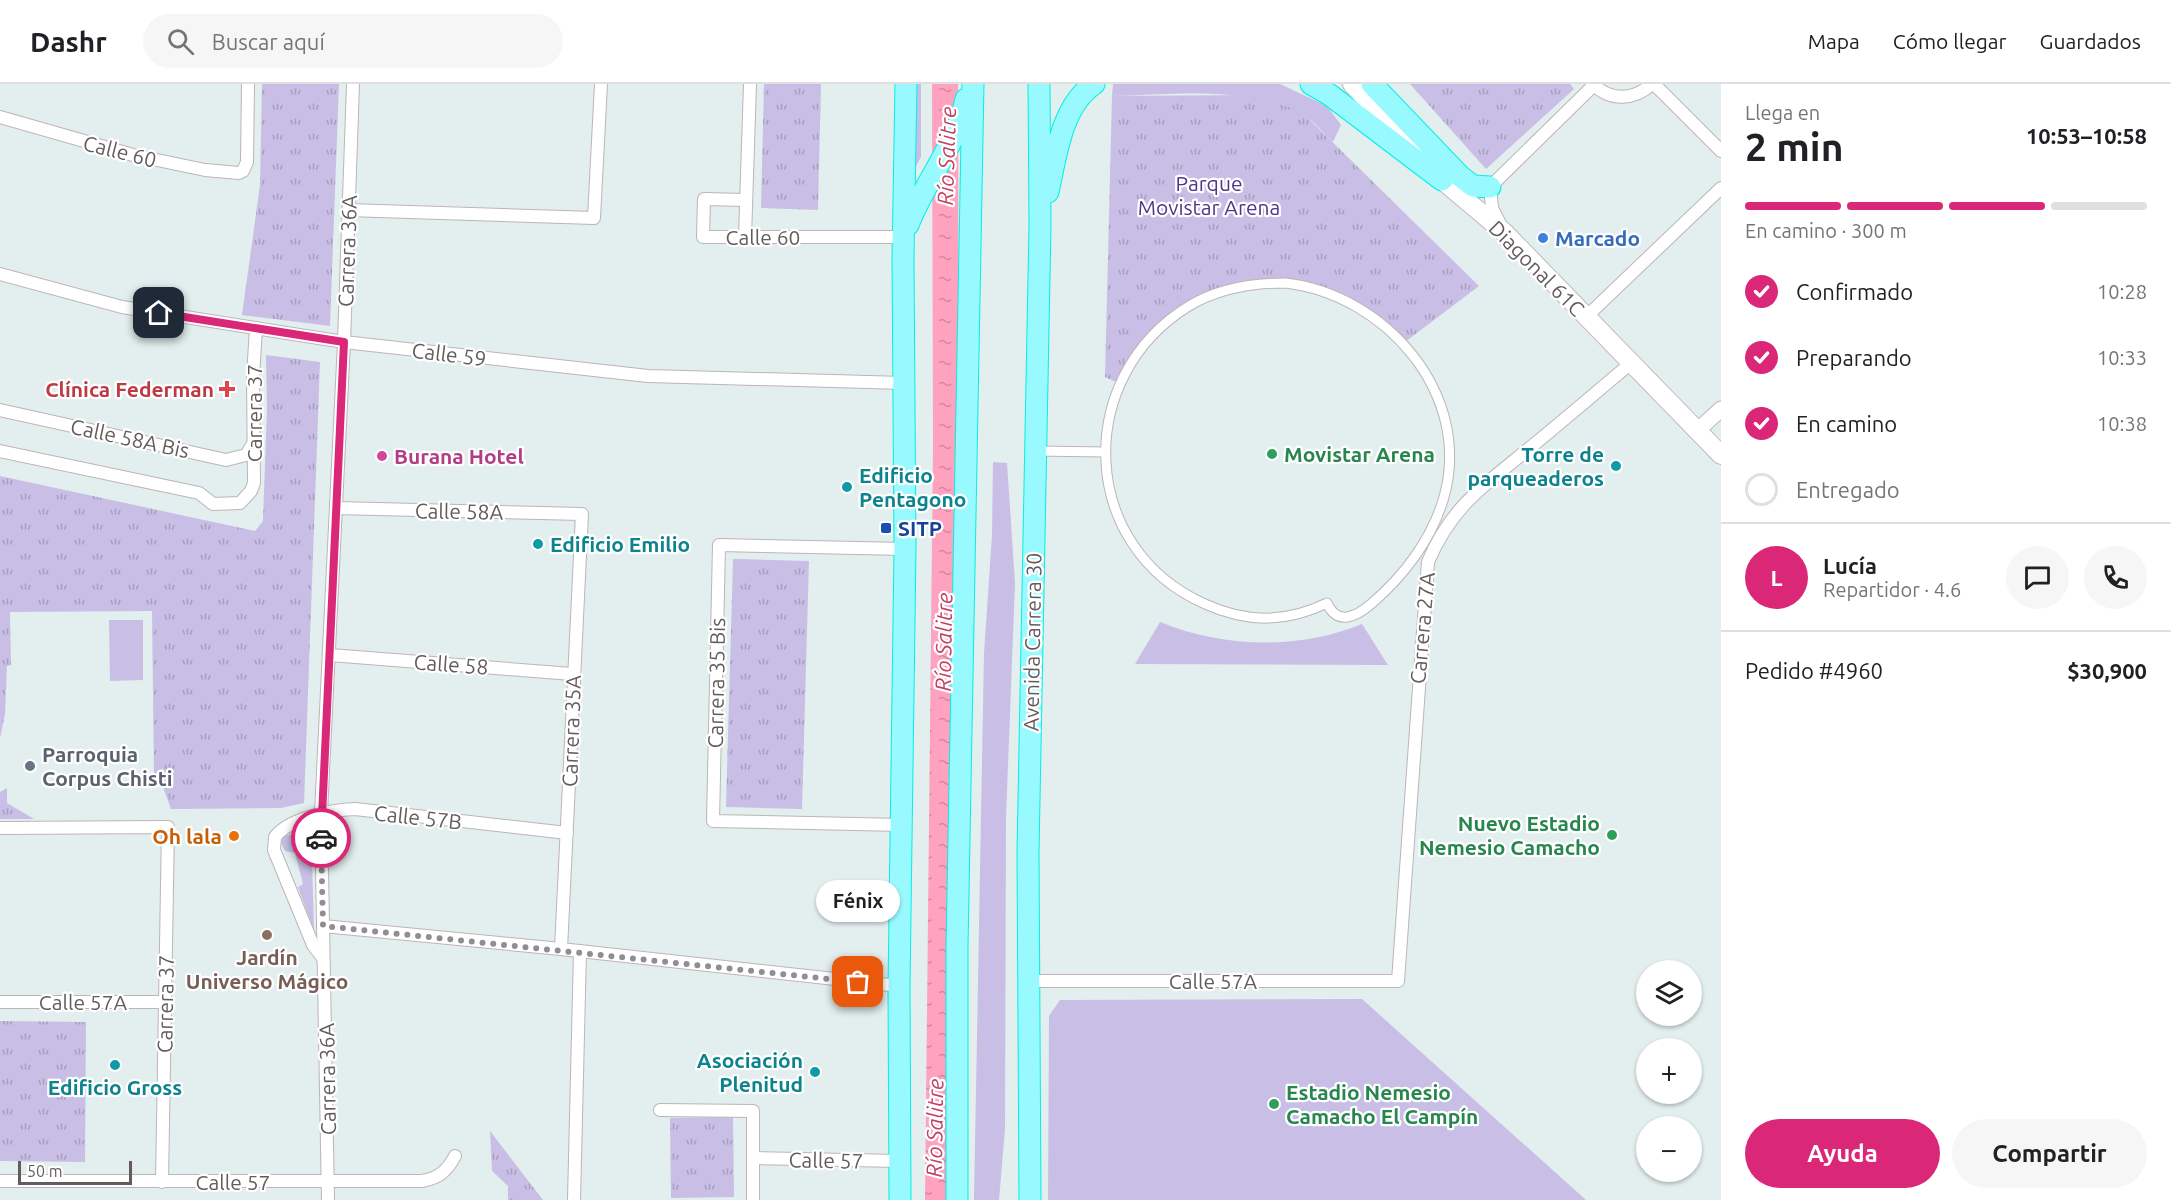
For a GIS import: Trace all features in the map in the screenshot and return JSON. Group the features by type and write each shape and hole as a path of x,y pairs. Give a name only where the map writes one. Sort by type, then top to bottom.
{"highway":[{"path":"900,1200 899,986 905,549 906,84"},
{"path":"904,237 920,197 962,116 971,84"},
{"path":"957,1200 957,947 971,84"},
{"name":"Avenida Carrera 30","path":"1030,1200 1028,981 1040,225 1039,84"},
{"path":"1040,225 1064,125 1072,108 1094,84"},
{"path":"1311,84 1330,95 1442,180"},
{"path":"1372,84 1460,176 1473,186 1490,187"}],"main road":[{"name":"Diagonal 61C","path":"1352,84 1442,180 1505,233 1721,455"}],"street":[{"name":"Calle 60","path":"0,117 59,136 167,163 233,173 243,171 247,162 248,84"},
{"name":"Carrera 36A","path":"328,1200 321,813 344,342 353,84"},
{"path":"348,210 594,218 601,84"},
{"path":"745,237 750,84"},
{"path":"1505,233 1492,208 1490,187 1594,85 1609,95 1628,97 1637,95 1653,84 1721,151"},
{"path":"1586,316 1721,188"},
{"name":"Calle 60","path":"746,200 704,199 703,237 904,237"},
{"name":"Calle 59","path":"0,274 122,307 344,342 648,376 904,383"},
{"path":"1285,283 1326,290 1345,299 1374,316 1403,342 1437,399 1447,432 1449,466 1444,495 1425,540 1402,573 1362,612 1352,618 1340,617 1327,603 1294,616 1256,619 1226,614 1199,602 1178,589 1144,560 1129,540 1116,516 1105,452 1111,406 1118,388 1142,349 1156,332 1172,317 1212,295 1250,285 1285,283"},
{"name":"Carrera 37","path":"246,498 254,483 256,327"},
{"name":"Carrera 27A","path":"1398,981 1424,585 1428,562 1452,519 1483,483 1631,363"},
{"path":"1698,430 1721,409"},
{"name":"Calle 58A Bis","path":"0,410 226,460 246,455 253,443"},
{"name":"Calle 58A Bis","path":"0,451 199,492 213,504 231,505 240,503 246,498"},
{"path":"1035,452 1105,452"},
{"name":"Calle 58A","path":"336,508 582,514"},
{"name":"Carrera 35A","path":"561,948 572,674 582,514"},
{"name":"Carrera 35 Bis","path":"902,825 713,821 719,545 905,549"},
{"name":"Calle 58","path":"330,655 572,674"},
{"name":"Calle 57B","path":"275,837 287,827 321,813 355,810 567,834"},
{"name":"Carrera 37","path":"0,828 168,826 162,1182"},
{"name":"Carrera 36A","path":"275,837 274,850 313,945 323,958"},
{"path":"323,926 561,948 899,986"},
{"path":"574,1200 580,951"},
{"name":"Calle 57A","path":"1028,981 1398,981"},
{"name":"Calle 57A","path":"0,1002 165,1002"},
{"path":"660,1110 753,1111 753,1200"},
{"name":"Calle 57","path":"0,1181 329,1182 435,1179 448,1169 455,1156"},
{"name":"Calle 57","path":"753,1158 900,1161"}],"green space":[{"path":"262,84 339,84 330,326 242,315 260,185"},
{"path":"764,84 821,84 818,210 761,208"},
{"path":"913,84 921,84 921,157 911,175"},
{"path":"1113,84 1280,84 1327,106 1341,125 1333,142 1306,117 1262,100 1212,94 1112,96"},
{"path":"1410,84 1570,84 1574,89 1486,169"},
{"name":"Parque Movistar Arena","path":"1252,95 1291,108 1308,118 1479,286 1401,345 1365,314 1343,300 1310,290 1278,287 1246,289 1216,298 1188,312 1163,331 1142,356 1125,386 1105,377 1112,96"},
{"path":"266,355 320,362 304,803 281,808 171,809 159,776 154,776 152,611 10,612 11,665 7,666 5,714 0,738 0,476 255,531 263,521 267,408"},
{"path":"993,462 1007,463 1015,583 1006,818 1005,1129 999,1200 974,1200 984,653 992,535"},
{"path":"733,559 809,561 802,809 726,807"},
{"path":"109,620 143,620 143,680 110,681"},
{"path":"1160,622 1210,637 1261,642 1287,642 1312,638 1362,624 1388,665 1135,664"},
{"path":"7,788 7,803 34,819 0,819 0,792"},
{"path":"311,827 314,931 298,887 303,884 295,853 285,851 281,843 283,837"},
{"path":"1362,999 1586,1200 1048,1200 1049,1016 1060,1000"},
{"path":"0,1021 86,1022 85,1162 0,1161"},
{"path":"733,1117 734,1197 671,1198 670,1118"},
{"path":"490,1131 543,1200 508,1200 508,1186 492,1171"}],"water":[{"name":"Río Salitre","path":"932,84 958,84 959,456 955,1200 925,1200 933,446"}],"way so far":[{"path":"321,838 323,926 561,948 858,982"}],"place":[{"name":"Marcado","path":"1543,238"},
{"name":"Clínica Federman","path":"227,389"},
{"name":"Movistar Arena","path":"1272,454"},
{"name":"Burana Hotel","path":"382,456"},
{"name":"Torre de parqueaderos","path":"1616,466"},
{"name":"Edificio Pentagono","path":"847,487"},
{"name":"SITP","path":"886,528"},
{"name":"Edificio Emilio","path":"538,544"},
{"name":"Parroquia Corpus Chisti","path":"30,766"},
{"name":"Nuevo Estadio Nemesio Camacho","path":"1612,835"},
{"name":"Oh lala","path":"234,836"},
{"name":"Jardín Universo Mágico","path":"267,935"},
{"name":"Fénix","path":"858,982"},
{"name":"Edificio Gross","path":"115,1065"},
{"name":"Asociación Plenitud","path":"815,1072"},
{"name":"Estadio Nemesio Camacho El Campín","path":"1274,1104"}],"route":[{"path":"159,313 344,342 321,838"}]}
